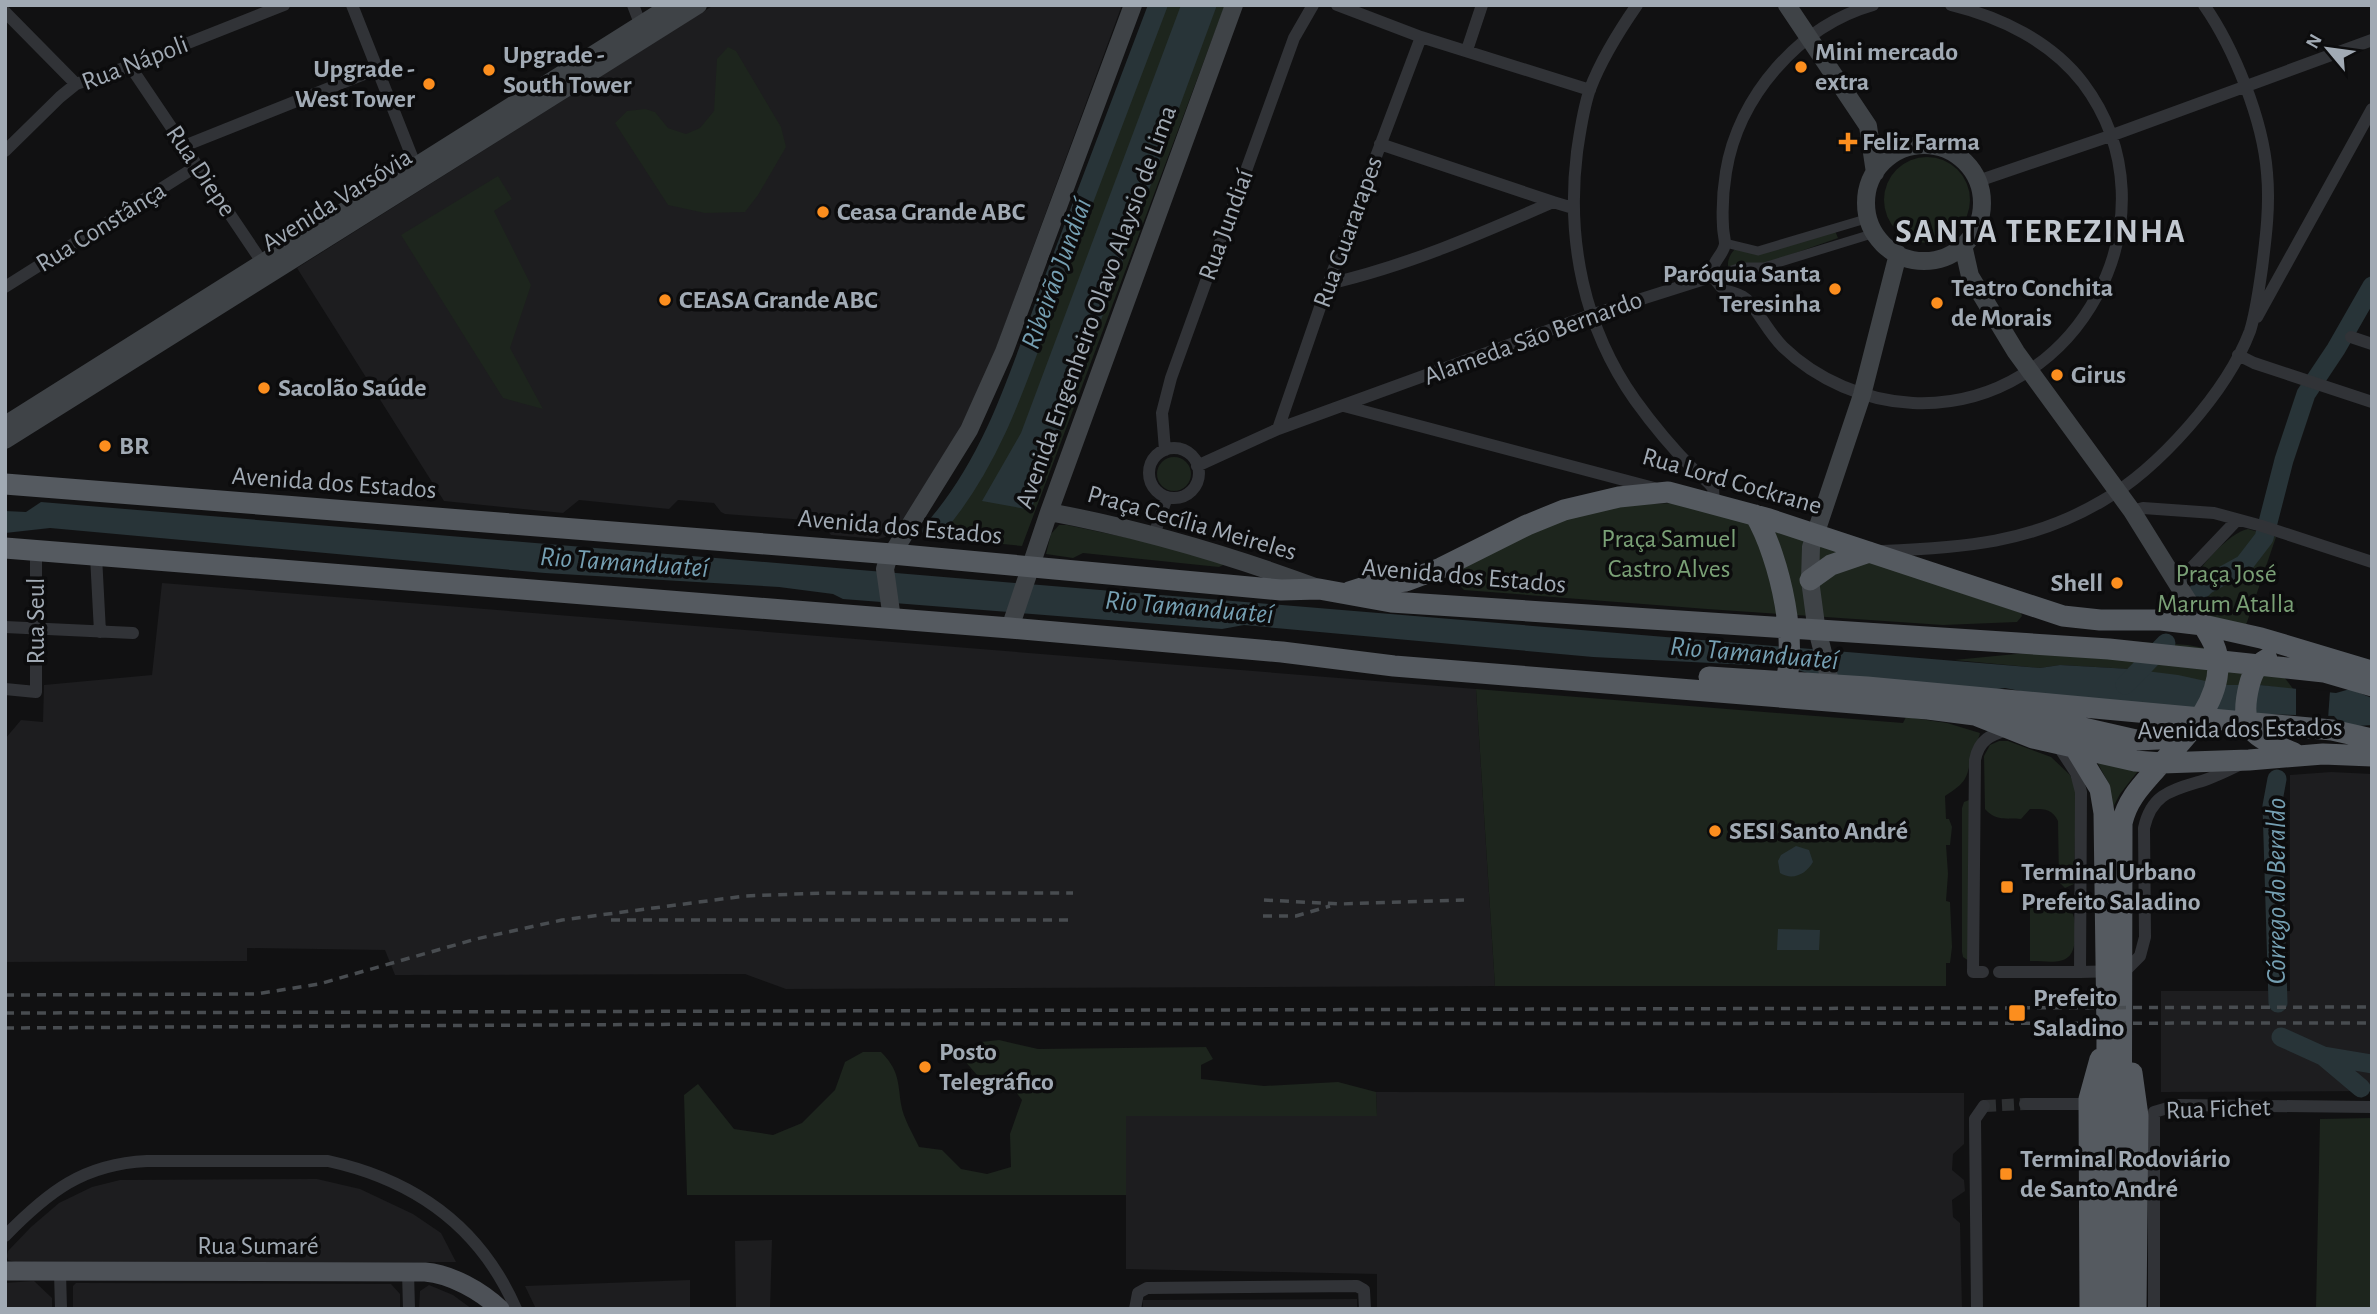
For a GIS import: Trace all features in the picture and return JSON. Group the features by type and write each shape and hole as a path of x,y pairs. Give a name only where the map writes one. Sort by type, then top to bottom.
{"highway":[{"name":"Avenida dos Estados","path":"5,484 1028,573 1281,590 1319,589 1391,602 2109,649 2324,672 2372,686"},
{"name":"Rua Lord Cockrane","path":"1668,492 1755,515 2063,616 2100,620 2161,620"},
{"path":"1347,593 1371,585 1406,581 1441,568 1527,525 1564,510 1619,497 1668,492"},
{"path":"1755,515 1771,548 1788,622 1788,677 1782,697"},
{"name":"Avenida dos Estados","path":"5,548 890,611 1012,622 1394,666 1975,715 2009,729 2066,746 2135,761 2162,763 2299,755 2372,755"},
{"path":"1810,580 1831,565 1869,552"},
{"path":"2161,620 2203,625 2372,671"},
{"path":"2161,620 2180,627 2216,655"},
{"path":"2113,832 2129,802 2199,719 2213,692 2216,655 2203,625"},
{"name":"Avenida dos Estados","path":"1282,652 1347,648 1867,687 2332,730 2372,739"},
{"path":"2299,755 2258,736 2249,727 2245,713 2253,675 2264,660 2302,650"},
{"path":"1975,715 2023,718 2136,740 2182,738"},
{"path":"2066,746 2100,789 2113,832 2121,1309"},
{"path":"2090,1309 2089,1099 2115,1033"},
{"path":"2106,1309 2115,1033"},
{"path":"2115,1033 2134,1082 2138,1116 2136,1309"}],"main road":[{"name":"Avenida Varsóvia","path":"643,32 673,5"},
{"name":"Avenida Varsóvia","path":"5,425 643,32 698,5"},
{"path":"890,611 888,561 955,455 987,391 1004,352 1133,5"},
{"name":"Avenida Engenheiro Olavo Alaysio de Lima","path":"1012,622 1049,512 1234,5"},
{"path":"1787,5 1868,126 1886,139 1907,148"},
{"path":"1868,126 1875,173"},
{"path":"1931,145 1948,150 1967,163 1978,181 1982,196 1981,214 1974,233 1963,246 1951,254 1936,259 1917,260 1898,254 1885,245 1872,226 1868,192 1875,173 1891,156 1907,148 1931,145"},
{"path":"1963,246 1970,275 2030,370 2132,511 2203,625"},
{"path":"1835,702 1816,625 1810,580 1811,547 1862,394 1898,254"},
{"path":"1936,259 1970,275"},
{"name":"Avenida Varsóvia","path":"5,440 270,264"},
{"name":"Praça Cecília Meireles","path":"1049,512 1154,535 1270,570 1319,589"},
{"name":"Rua Sumaré","path":"7,1272 408,1272 442,1275 495,1304"}],"street":[{"name":"Rua Nápoli","path":"5,151 76,84 130,66 284,5"},
{"path":"352,5 418,172"},
{"path":"632,5 643,32"},
{"name":"Rua Jundiaí","path":"1165,450 1162,413 1171,379 1294,38 1314,5"},
{"path":"1336,5 1421,37 1590,90"},
{"path":"1466,50 1482,5"},
{"path":"1637,5 1606,56 1590,90 1580,133 1573,208 1581,278 1591,315 1612,363 1635,400 1694,470 1713,488 1714,504"},
{"path":"1872,5 1840,16 1808,37 1758,93 1737,132 1730,152 1725,182 1725,243 1714,263 1714,276 1723,288 1747,299 1774,338 1815,371 1862,394 1900,402 1946,401 1991,390 2030,370 2056,350 2077,328 2096,299 2110,267 2118,236 2121,201 2118,165 2101,113 2085,86 2050,51 1999,20 1951,5"},
{"path":"2204,5 2225,40 2246,86 2262,142 2267,171 2266,242 2250,330"},
{"path":"5,12 76,84"},
{"name":"Rua Guararapes","path":"1278,429 1328,284 1421,37"},
{"path":"1978,181 2110,136 2372,40"},
{"name":"Rua Diepe","path":"130,66 197,166 270,264"},
{"path":"184,146 377,69"},
{"path":"1869,552 1956,548 2015,538 2089,509 2146,469 2177,440 2220,385 2370,118"},
{"path":"1380,144 1573,208"},
{"name":"Rua Constânça","path":"5,287 197,166"},
{"path":"1328,284 1367,275 1449,247 1553,202"},
{"path":"1725,243 1758,251 1872,226"},
{"name":"Alameda São Bernardo","path":"1197,466 1278,429 1591,315 1741,267 1764,267 1872,226"},
{"path":"2351,337 2372,344"},
{"path":"2238,355 2254,363 2372,402"},
{"name":"Rua Lord Cockrane","path":"1344,406 1668,492"},
{"path":"1165,450 1188,453 1197,466 1197,481 1188,493 1174,498 1156,490 1149,478 1151,464 1159,453 1165,450"},
{"path":"1154,535 1167,497"},
{"path":"2132,511 2143,508 2214,513 2372,562"},
{"path":"2178,582 2237,520"},
{"name":"Rua Seul","path":"5,689 36,692 36,551"},
{"path":"96,556 100,632"},
{"path":"5,627 133,632"},
{"path":"1983,972 1973,972 1975,760 1978,747 1986,738 2009,729"},
{"path":"2066,746 2081,792 2080,972"},
{"path":"1999,972 2120,971 2128,968 2140,956 2145,937 2144,828 2149,811 2155,802 2171,791 2217,775 2249,760"},
{"name":"Rua Fichet","path":"2025,1104 2139,1104 2146,1105 2154,1112 2178,1105 2372,1107"},
{"path":"1977,1309 1975,1119 1984,1106"},
{"path":"2154,1112 2154,1309"},
{"path":"5,1236 53,1192 79,1175 104,1166 146,1161 328,1161 375,1174 423,1197 448,1215 465,1231 495,1269 516,1309"},
{"path":"495,1269 495,1304"},
{"path":"60,1272 61,1309"},
{"path":"408,1272 409,1309"},
{"path":"1135,1309 1138,1293 1147,1287 1357,1286 1362,1288 1365,1309"}],"shaded area":[{"name":"CEASA Grande ABC","path":"714,5 1122,5 990,365 957,434 896,530 889,536 878,539 831,535 819,521 725,514 714,503 678,500 669,509 579,500 563,513 444,501 297,268"},
{"path":"162,583 1476,689 1495,986 786,989 745,974 395,975 385,950 247,948 247,961 5,962 5,739 21,720 43,722 44,685 152,675"},
{"path":"2331,772 2372,774 2372,1091 2161,1092 2161,991 2290,991 2290,775"},
{"path":"1376,1092 1964,1093 1964,1144 1953,1154 1952,1170 1964,1180 1965,1191 1952,1200 1953,1217 1960,1223 1962,1309 1377,1309 1377,1274 1126,1269 1126,1116 1377,1116"},
{"path":"317,1179 360,1189 413,1214 441,1233 456,1262 8,1260 8,1251 31,1227 59,1203 92,1187 120,1180"},
{"path":"772,1240 770,1309 736,1309 735,1241"},
{"path":"690,1280 690,1309 536,1309 525,1286"},
{"path":"34,1281 52,1298 52,1309 5,1309 5,1283"},
{"path":"76,1283 391,1284 400,1294 400,1309 73,1309 73,1286"},
{"path":"429,1285 453,1295 472,1309 419,1309 420,1291"},
{"path":"1357,1299 1357,1309 1143,1309 1143,1300"}],"green space":[{"path":"1164,5 1225,5 1022,546 942,538 1004,428"},
{"path":"728,47 736,51 781,127 786,147 745,212 705,213 668,205 615,123 627,111 645,109 655,112 668,128 686,134 700,128 714,111 717,59"},
{"path":"1927,157 1951,164 1963,176 1970,200 1963,224 1951,236 1927,243 1903,236 1891,224 1884,200 1891,176 1903,164"},
{"path":"498,176 512,199 494,211 531,285 510,348 543,409 503,398 401,235"},
{"path":"1833,226 1838,238 1761,265 1756,276 1749,281 1742,282 1730,273 1729,257 1736,248 1757,253"},
{"path":"1174,457 1186,462 1191,474 1186,486 1174,491 1162,486 1157,474 1162,462"},
{"name":"Praça Samuel Castro Alves","path":"1674,503 1762,525 2021,613 2022,616 2017,622 1943,625 1464,590 1456,582 1456,574 1462,563 1531,529 1601,506"},
{"path":"1059,525 1162,545 1223,565 1219,567 1083,553 1073,558 1046,554 1051,534"},
{"name":"Praça José Marum Atalla","path":"2248,529 2276,537 2245,628 2209,618 2189,591 2197,574 2213,554 2231,537"},
{"path":"2139,642 2188,645 2220,651 2284,677 2294,690 2260,685 2224,685 2130,669 2060,665 2040,668 1954,660"},
{"name":"SESI Santo André","path":"1476,689 1903,723 1906,717 1947,723 1980,733 1964,781 1945,796 1946,819 1949,819 1952,827 1950,845 1946,845 1946,901 1950,902 1952,947 1950,963 1946,963 1946,986 1495,986"},
{"path":"2008,741 2051,757 2070,775 2076,790 2074,884 2065,888 2059,882 2058,821 2050,811 2030,809 2021,819 2006,819 1985,809 1984,756 1990,745"},
{"path":"2097,762 2138,771 2120,794 2110,813 2109,784"},
{"path":"1969,800 1969,961 1963,957 1962,952 1962,808 1964,802"},
{"path":"2030,906 2059,906 2071,910 2075,937 2074,947 2067,958 2055,962 2030,961"},
{"path":"999,1040 1038,1049 1206,1047 1213,1059 1201,1065 1201,1079 1264,1086 1338,1082 1376,1092 1377,1116 1126,1116 1126,1195 687,1195 684,1095 698,1084 734,1129 773,1135 802,1123 835,1090 845,1062 863,1052 881,1052 891,1065 897,1077 904,1115 919,1147 942,1150 961,1169 987,1174 1011,1167 1010,1134 1022,1100 1003,1075 977,1075 964,1060 968,1048 981,1042"},
{"path":"2372,1118 2372,1309 2316,1309 2320,1119"}],"water":[{"path":"1181,5 1217,5 1031,510 982,501 1021,433"},
{"name":"Rio Tamanduateí","path":"41,502 2040,668 2060,665 2130,669 2178,675 2224,685 2260,685 2336,693 2350,689 2372,698 2372,725 2344,727 2334,716 2260,714 2030,693 2005,688 1966,693 1817,676 1788,667 1593,657 1244,625 1222,629 843,599 833,594 779,587 545,573 50,528 5,533 5,511 26,512"},
{"path":"1796,846 1809,850 1813,862 1799,875 1780,873 1778,861 1781,855"},
{"path":"1778,929 1820,930 1819,950 1777,950"}],"pier":[{"path":"2296,688 2330,691 2328,719 2296,716"}],"waterway":[{"name":"Ribeirão Jundiaí","path":"932,531 973,474 1005,411 1158,5"},
{"path":"2193,597 2206,585 2244,564 2264,538 2284,460 2306,394 2336,349 2372,286"},
{"path":"2125,685 2166,643"},
{"name":"Córrego do Beraldo","path":"2277,779 2272,806 2278,1003"},
{"name":"Córrego do Beraldo","path":"2281,1037 2323,1056 2361,1088"},
{"path":"2324,1056 2372,1064"}],"tunnel":[{"path":"1984,1106 2025,1104"}],"railway":[{"path":"5,995 256,994 319,984 476,939 562,920 745,896 823,893 1073,893"},
{"path":"1264,900 1340,904 1464,900"},
{"path":"1263,916 1296,916 1330,906"},
{"path":"611,920 1073,920"},
{"path":"5,1013 2372,1007"},
{"path":"5,1028 731,1024 2372,1023"}],"place":[{"name":"Mini mercado extra","path":"1801,67"},
{"name":"Upgrade - South Tower","path":"489,70"},
{"name":"Upgrade - West Tower","path":"429,84"},
{"name":"Feliz Farma","path":"1848,142"},
{"name":"Ceasa Grande ABC","path":"823,212"},
{"name":"Paróquia Santa Teresinha","path":"1835,289"},
{"name":"CEASA Grande ABC","path":"665,300"},
{"name":"Teatro Conchita de Morais","path":"1937,303"},
{"name":"Girus","path":"2057,375"},
{"name":"Sacolão Saúde","path":"264,388"},
{"name":"BR","path":"105,446"},
{"name":"Shell","path":"2117,583"},
{"name":"SESI Santo André","path":"1715,831"},
{"name":"Terminal Urbano Prefeito Saladino","path":"2007,887"},
{"name":"Prefeito Saladino","path":"2017,1013"},
{"name":"Posto Telegráfico","path":"925,1067"},
{"name":"Terminal Rodoviário de Santo André","path":"2006,1174"}],"district":[{"name":"SANTA TEREZINHA","path":"2041,232"}]}
